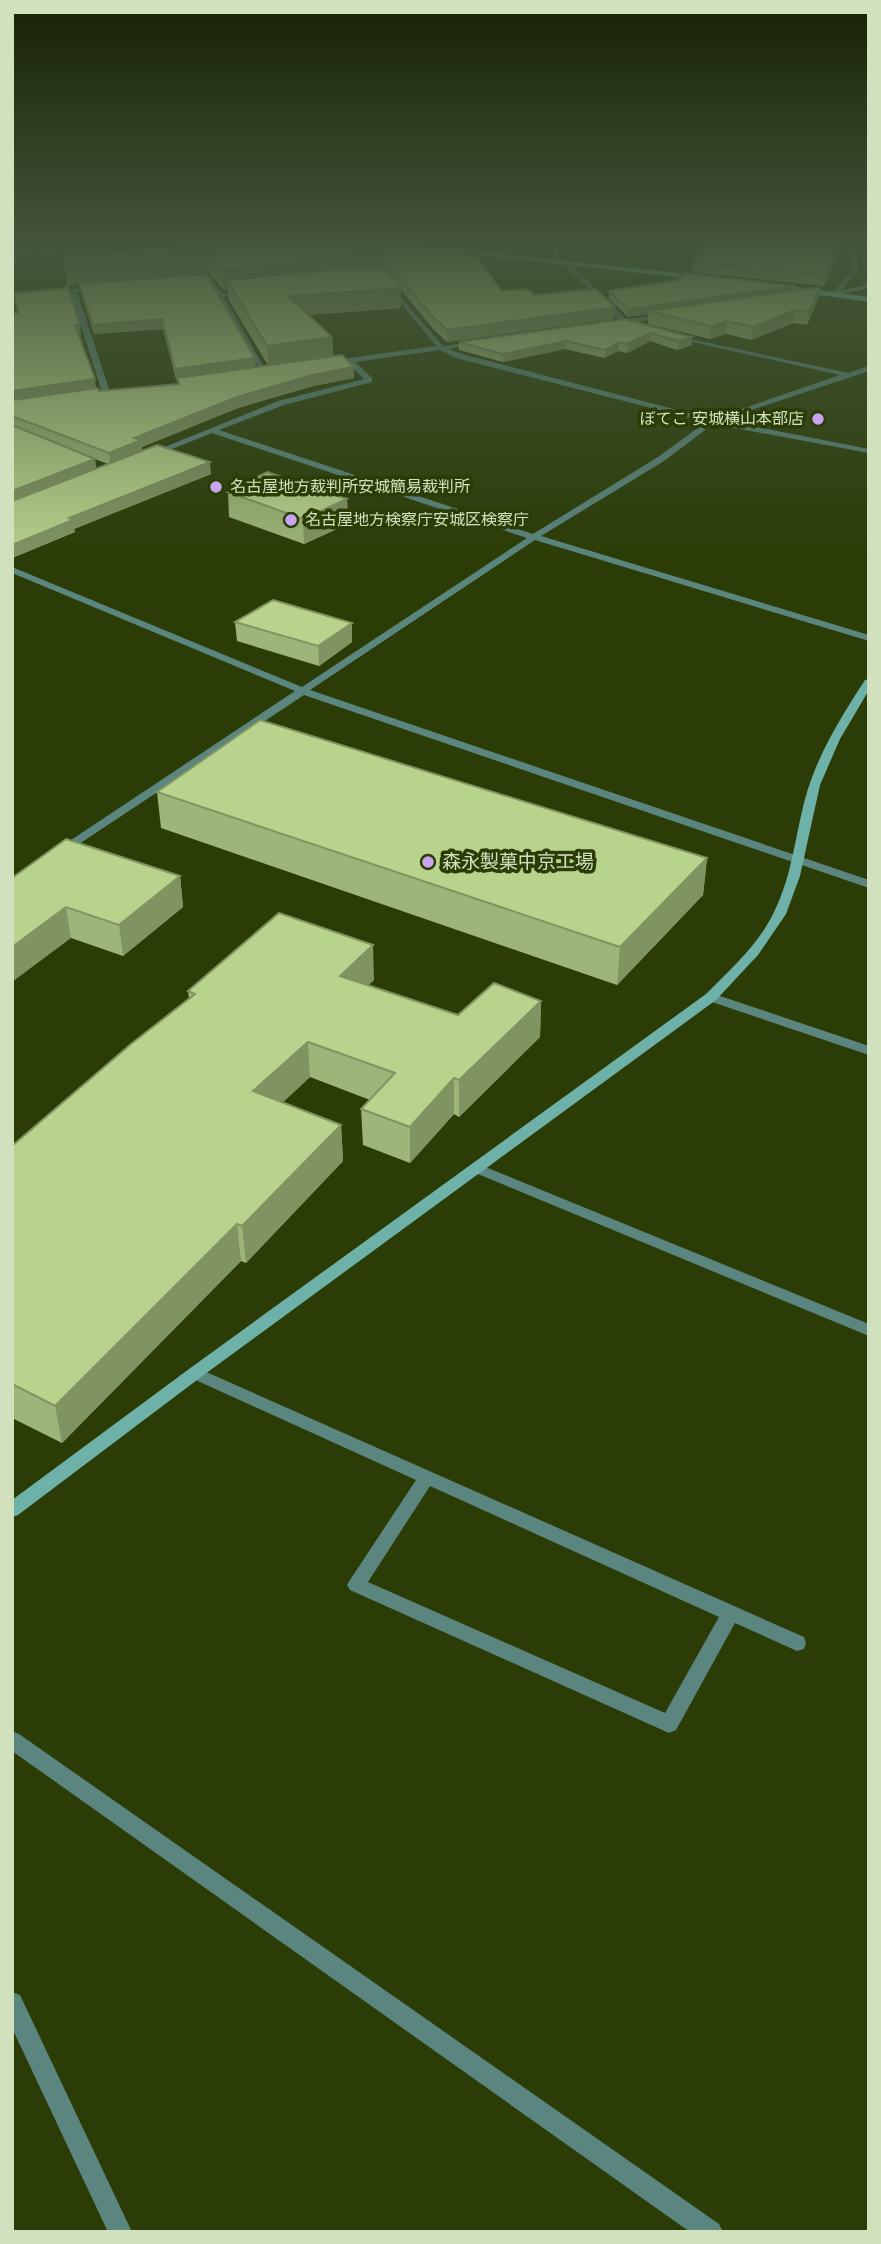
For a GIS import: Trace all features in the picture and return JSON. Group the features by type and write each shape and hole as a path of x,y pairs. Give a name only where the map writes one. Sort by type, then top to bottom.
{"street":[{"path":"92,350 107,395"},
{"path":"252,350 265,372"},
{"path":"325,363 428,350"},
{"path":"445,350 459,356 712,421 869,451"},
{"path":"738,350 848,374"},
{"path":"135,461 281,403 369,380 349,360"},
{"path":"46,862 534,537 661,459 712,421 869,368"},
{"path":"252,374 277,370"},
{"path":"94,397 120,393"},
{"path":"211,430 534,537 869,638"},
{"path":"12,569 303,691 869,884"},
{"path":"12,1510 195,1373 711,997 757,949 786,901 800,859 810,802 828,747 869,682"},
{"path":"711,997 869,1051"},
{"path":"478,1169 869,1330"},
{"path":"195,1373 797,1643"},
{"path":"427,1477 356,1585 669,1724 732,1614"},
{"path":"12,1740 711,2232"},
{"path":"12,2003 120,2232"}],"building":[{"path":"12,350 84,350 95,379 12,391"},
{"path":"170,350 250,350 255,358 175,369"},
{"path":"487,350 524,350 503,354"},
{"path":"342,355 354,367 312,375 237,397 134,438 141,440 109,453 12,416 12,400 98,388 99,391 179,384 177,378"},
{"path":"12,425 95,459 12,491"},
{"path":"157,445 210,462 69,518 73,520 12,545 12,501"},
{"path":"267,472 347,499 303,519 228,492"},
{"path":"273,600 352,623 318,646 235,622"},
{"name":"森永製菓中京工場","path":"260,720 707,858 620,947 157,792"},
{"path":"66,839 180,876 119,925 66,907 12,947 12,878"},
{"path":"279,913 373,945 340,976 458,1015 494,983 541,1001 459,1080 454,1078 410,1127 361,1109 395,1073 308,1042 253,1091 341,1125 242,1226 237,1224 55,1406 12,1384 12,1146 131,1044 195,994 188,991"}],"place":[{"name":"ぼてこ 安城横山本部店","path":"818,419"},
{"name":"名古屋地方裁判所安城簡易裁判所","path":"216,487"},
{"name":"名古屋地方検察庁安城区検察庁","path":"291,520"},
{"name":"森永製菓中京工場","path":"428,862"}]}
